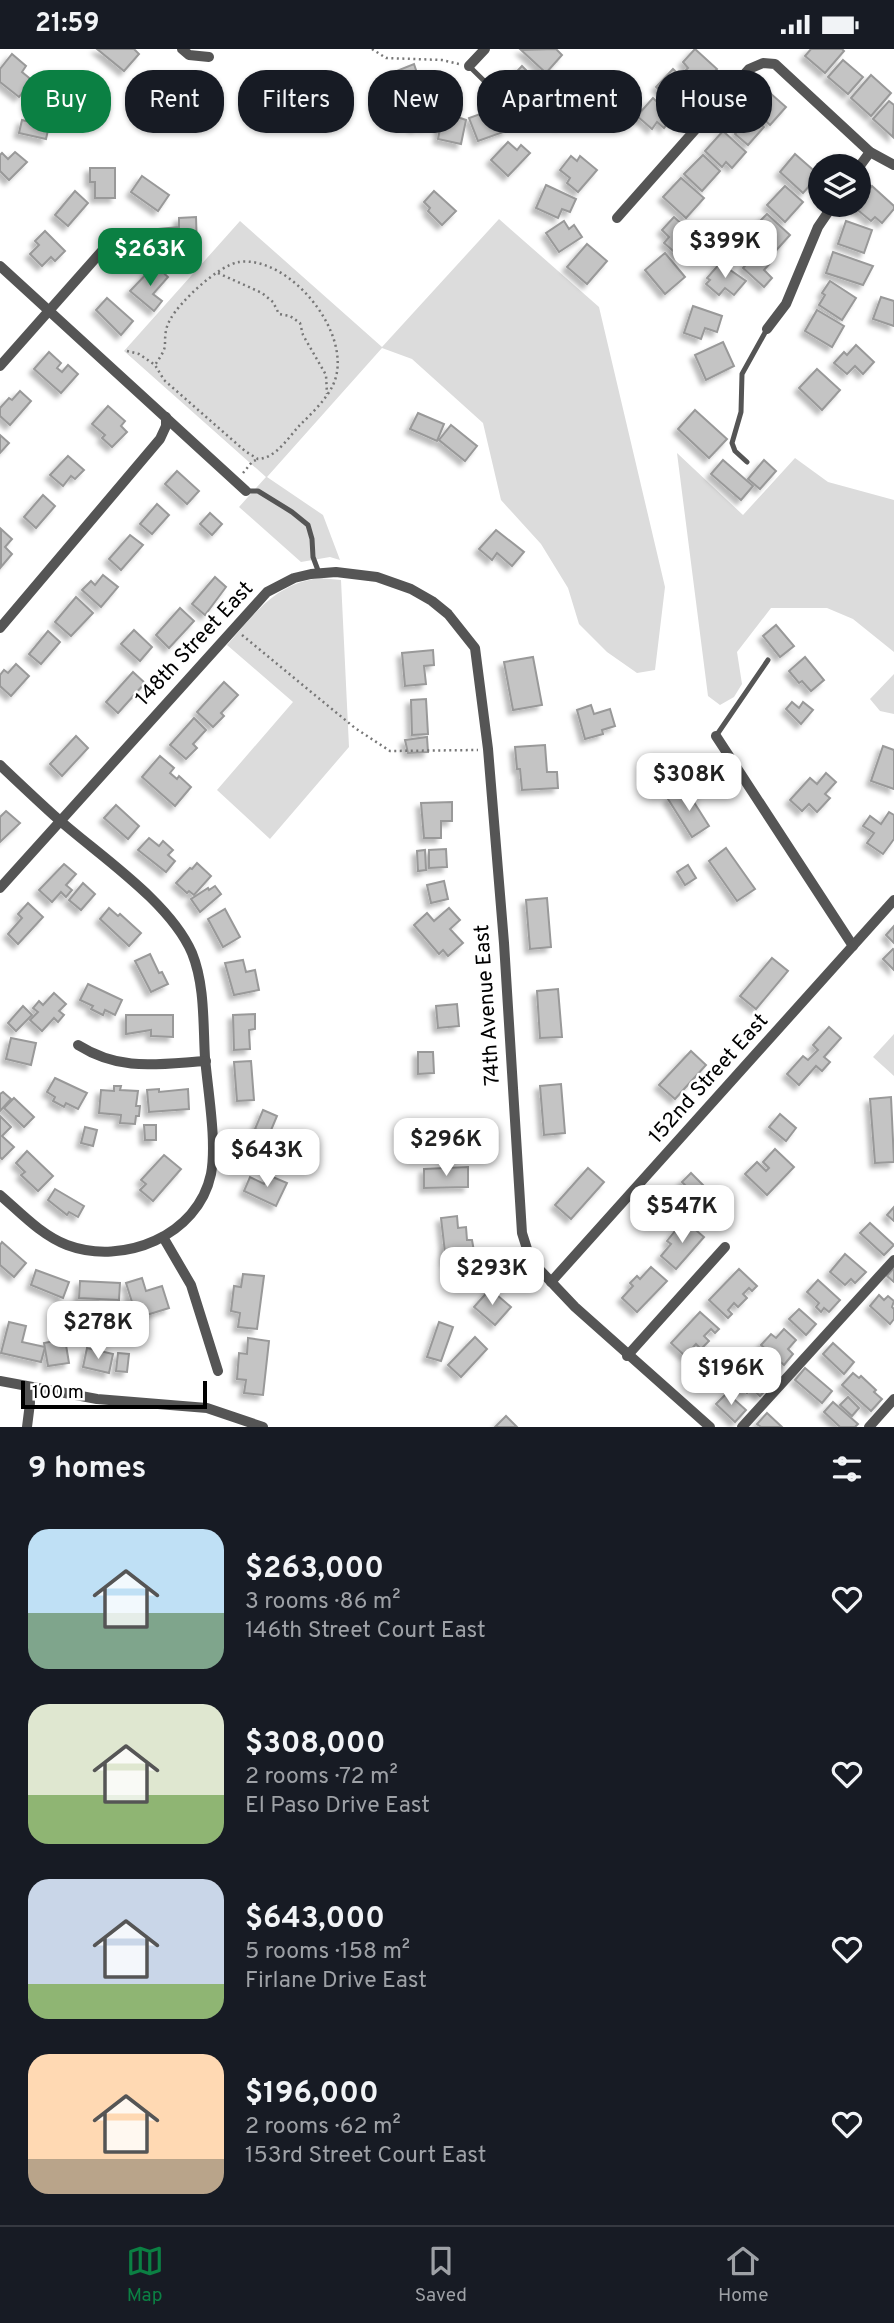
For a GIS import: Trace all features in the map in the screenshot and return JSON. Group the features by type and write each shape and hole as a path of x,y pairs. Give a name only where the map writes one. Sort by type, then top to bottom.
{"street":[{"path":"182,49 189,55 209,57"},
{"path":"469,66 485,49"},
{"path":"617,218 750,69 763,63 775,64 870,152 894,165"},
{"path":"767,329 786,304 818,227 825,217"},
{"path":"0,366 117,234"},
{"path":"0,266 246,491"},
{"path":"0,628 160,439 166,426 166,417"},
{"name":"148th Street East","path":"0,888 63,823 234,628 267,592 277,585 319,573 365,574 394,582 432,601 463,632"},
{"name":"74th Avenue East","path":"463,632 475,648 488,749 504,943 522,1233 528,1252 551,1282 628,1356 708,1427"},
{"path":"716,736 853,946"},
{"path":"0,765 144,893 182,935 191,953 200,984 211,1132 211,1174 200,1201 176,1228 163,1237 129,1250 105,1253 70,1246 40,1230 0,1195"},
{"name":"152nd Street East","path":"551,1282 894,900"},
{"path":"78,1045 107,1060 124,1064 206,1061"},
{"path":"163,1237 191,1285 218,1371"},
{"path":"628,1356 725,1248"},
{"path":"742,1427 894,1260"},
{"path":"0,1381 29,1392 207,1408 263,1427"},
{"path":"27,1427 29,1392"},
{"path":"869,1427 894,1399"}],"lane":[{"path":"469,66 477,74"},
{"path":"747,462 735,451 732,443 741,412 742,374 767,329"},
{"path":"246,491 258,491 308,525 313,557 319,573"},
{"path":"716,736 768,660"}],"path":[{"path":"372,49 379,56 386,58 442,60 469,66"},
{"path":"155,365 165,348 164,338 169,320 197,288 239,262 270,267 295,284 326,318 334,337 337,355 335,378 327,394 273,454 252,462 236,482"},
{"path":"218,273 262,293 274,302 279,314 297,320 326,375 327,394"},
{"path":"127,351 139,354 155,365 164,380 245,451 258,459"},
{"path":"234,628 355,728 390,751 488,749"}],"shaded area":[{"path":"499,219 599,307 665,587 655,670 637,673 607,652 579,624 568,588 541,544 501,500 483,423 412,359 382,348 267,477 323,515 340,560 330,557 301,562 239,507 266,477 124,351 240,221 382,347"},
{"path":"677,453 743,515 795,458 828,482 894,500 894,652 853,619 827,608 771,608 737,652 742,684 734,697 720,705 708,696"},
{"path":"319,578 341,580 349,747 270,839 217,790 293,702 227,645 277,594 289,587"},
{"path":"894,674 894,714 880,711 870,699"},
{"path":"894,1034 894,1076 873,1057"}],"building":[{"path":"97,49 134,49 139,54 124,71"},
{"path":"556,49 562,55 549,70 543,70 521,50"},
{"path":"695,49 717,69 686,70 688,68 683,62"},
{"path":"811,49 844,51 825,73 805,56"},
{"path":"12,54 26,66 21,70 19,97 0,82 0,69"},
{"path":"843,60 863,77 848,94 828,77"},
{"path":"414,64 416,70 399,70"},
{"path":"871,75 891,93 871,116 851,98"},
{"path":"772,95 786,107 772,123"},
{"path":"653,98 656,101 656,123 652,129 642,120 642,110"},
{"path":"889,101 894,105 893,137 873,119"},
{"path":"477,115 477,133 500,133 478,141 469,118"},
{"path":"463,119 466,120 461,144 438,139 439,133 463,133"},
{"path":"21,124 21,133 47,133 46,139 19,133"},
{"path":"721,133 725,133 746,152 732,168 726,162 722,167 705,151"},
{"path":"736,133 759,133 748,145"},
{"path":"508,142 517,150 521,145 530,153 508,176 491,160"},
{"path":"15,152 27,162 9,180 0,171 0,155 2,153 8,159"},
{"path":"795,154 808,165 808,187 803,193 780,172"},
{"path":"703,155 720,171 702,191 684,174"},
{"path":"571,156 577,161 580,156 597,170 578,192 567,183 570,178 560,170"},
{"path":"90,168 115,168 115,198 95,198 95,182 90,182"},
{"path":"142,176 169,195 158,211 131,192"},
{"path":"681,178 704,198 686,218 663,197"},
{"path":"546,185 576,199 570,212 562,209 558,218 536,208"},
{"path":"785,186 803,202 785,222 767,205"},
{"path":"871,187 894,206 882,223 875,217 871,221 866,217 871,217"},
{"path":"75,191 88,203 68,226 55,215"},
{"path":"434,191 456,211 442,225 428,211 430,208 424,202"},
{"path":"767,214 790,235 772,255 759,243 763,240 752,229"},
{"path":"196,217 197,248 166,250 166,246 160,246 159,229 179,227 179,218"},
{"path":"674,217 696,237 679,256 664,243 669,237 662,230"},
{"path":"564,221 569,229 574,225 582,237 559,252 546,233"},
{"path":"846,221 872,230 864,253 838,244"},
{"path":"45,231 65,251 55,261 51,257 42,266 30,254 39,245 35,241"},
{"path":"587,244 607,261 587,284 567,267"},
{"path":"759,250 772,261 764,270 772,278 764,287 743,268"},
{"path":"833,252 873,266 863,285 826,273"},
{"path":"665,253 685,277 665,294 645,270"},
{"path":"720,263 746,281 734,295 725,288 719,295 706,284 710,280 707,278"},
{"path":"155,265 168,277 153,294 162,301 154,311 130,291"},
{"path":"830,281 856,298 842,320 819,305 825,295 822,293"},
{"path":"881,297 894,301 894,326 873,319"},
{"path":"107,298 133,321 121,335 96,310"},
{"path":"693,306 722,316 717,332 705,328 701,339 684,333"},
{"path":"817,310 844,326 832,347 805,331"},
{"path":"723,342 734,366 706,380 695,355"},
{"path":"856,345 874,362 863,374 855,366 847,374 834,363 844,352 847,355"},
{"path":"49,352 61,363 57,368 62,372 68,365 78,374 61,393 34,369"},
{"path":"817,369 840,390 822,410 799,388"},
{"path":"20,391 31,401 10,425 0,416 0,408"},
{"path":"108,406 125,421 121,426 127,432 112,447 102,438 105,435 92,424"},
{"path":"695,410 727,439 709,458 678,429"},
{"path":"418,413 444,424 437,441 410,429"},
{"path":"451,425 477,446 465,461 439,440"},
{"path":"0,435 9,443 0,453"},
{"path":"68,456 84,470 75,479 71,476 63,486 50,475"},
{"path":"723,460 753,486 741,500 711,474"},
{"path":"764,460 776,471 760,489 748,479"},
{"path":"177,471 199,491 187,504 165,484"},
{"path":"43,495 55,506 36,528 24,517"},
{"path":"157,504 169,515 152,534 140,524"},
{"path":"210,513 222,524 212,535 200,524"},
{"path":"1,529 12,539 5,547 12,554 1,567"},
{"path":"496,530 524,552 512,566 497,553 492,560 479,549"},
{"path":"130,535 143,545 121,570 109,559"},
{"path":"103,575 118,587 101,607 82,590 91,581 95,585"},
{"path":"215,577 226,587 205,615 192,604"},
{"path":"76,597 93,613 71,636 55,622"},
{"path":"180,608 194,621 169,648 156,635"},
{"path":"776,625 794,646 780,657 763,636"},
{"path":"134,630 152,647 140,661 121,644"},
{"path":"48,631 60,642 41,664 29,654"},
{"path":"433,650 434,665 424,666 426,684 405,686 402,653"},
{"path":"533,657 542,705 513,710 504,662"},
{"path":"805,657 824,680 811,691 802,681 799,683 789,671"},
{"path":"16,664 29,676 11,696 0,686 0,675 4,670 8,673"},
{"path":"133,672 145,683 118,713 106,702"},
{"path":"224,682 238,695 221,713 224,716 213,727 197,712"},
{"path":"426,699 428,734 412,735 411,700"},
{"path":"792,702 799,708 803,702 813,710 801,724 786,709"},
{"path":"591,705 594,714 610,709 615,726 602,730 603,734 585,739 577,710"},
{"path":"194,718 206,730 193,744 197,748 186,759 170,745"},
{"path":"76,736 88,748 62,776 50,764"},
{"path":"427,737 428,752 408,753 405,740"},
{"path":"545,745 547,772 557,772 558,788 522,790 515,747"},
{"path":"883,746 894,750 894,789 871,781"},
{"path":"160,756 174,768 170,773 177,779 179,776 191,787 175,806 142,777"},
{"path":"826,773 836,782 825,794 830,798 817,812 809,804 802,811 790,800 810,778 817,784"},
{"path":"685,788 709,826 692,837 668,799"},
{"path":"452,802 452,821 441,821 441,838 424,838 421,803"},
{"path":"116,805 139,826 128,839 104,818"},
{"path":"6,811 20,823 0,842 0,817"},
{"path":"889,812 894,815 894,839 883,854 867,843 874,833 863,826 870,816 881,824"},
{"path":"149,838 159,846 163,841 173,850 168,855 175,861 166,872 138,850"},
{"path":"726,848 755,889 737,901 709,861"},
{"path":"446,849 447,867 429,868 429,850"},
{"path":"425,850 426,870 418,871 417,851"},
{"path":"197,863 211,876 194,895 189,891 187,893 176,883"},
{"path":"64,864 76,874 66,885 72,890 66,897 61,892 52,902 39,890"},
{"path":"688,865 696,878 685,885 677,872"},
{"path":"444,881 448,899 431,903 427,885"},
{"path":"83,883 95,894 81,910 69,900"},
{"path":"215,886 221,894 200,912 191,899"},
{"path":"547,898 551,947 530,949 526,900"},
{"path":"28,903 43,917 18,944 8,934 22,918 18,914"},
{"path":"109,908 141,933 129,946 100,919"},
{"path":"449,908 460,920 450,929 463,943 448,956 443,950 439,954 414,925 427,913 434,921"},
{"path":"225,909 240,937 223,947 208,919"},
{"path":"894,926 894,943 886,935"},
{"path":"894,950 894,970 883,959"},
{"path":"150,954 168,984 151,992 135,961"},
{"path":"772,958 788,971 756,1009 740,996"},
{"path":"243,960 246,972 255,970 259,990 234,995 225,963"},
{"path":"88,984 122,1000 115,1015 105,1010 103,1015 80,1000"},
{"path":"558,989 562,1037 540,1038 537,991"},
{"path":"54,993 66,1004 59,1011 64,1015 58,1022 54,1018 42,1031 30,1020 38,1012 33,1008 39,1001 43,1005"},
{"path":"457,1004 459,1026 438,1028 436,1006"},
{"path":"23,1006 32,1015 16,1031 8,1023"},
{"path":"255,1014 255,1029 249,1030 250,1049 234,1050 233,1015"},
{"path":"126,1015 173,1015 173,1037 151,1036 151,1030 126,1034"},
{"path":"829,1027 841,1038 824,1057 830,1062 822,1071 816,1066 799,1085 787,1074 803,1056 808,1060 818,1050 813,1045"},
{"path":"11,1038 36,1043 31,1065 6,1059"},
{"path":"691,1051 706,1065 675,1099 659,1085"},
{"path":"418,1052 433,1052 434,1073 418,1074"},
{"path":"251,1061 254,1100 237,1101 234,1062"},
{"path":"55,1078 87,1093 78,1109 66,1103 64,1107 53,1101 55,1097 47,1092"},
{"path":"561,1084 565,1133 544,1135 540,1086"},
{"path":"114,1086 121,1086 120,1090 138,1091 136,1106 140,1106 135,1124 120,1123 121,1115 99,1113 101,1090 114,1091"},
{"path":"159,1089 159,1092 188,1089 189,1109 149,1112 147,1090"},
{"path":"3,1092 11,1099 0,1111 0,1094"},
{"path":"891,1097 894,1162 875,1163 870,1099"},
{"path":"14,1098 34,1117 24,1127 4,1108"},
{"path":"263,1110 277,1116 269,1135 255,1129"},
{"path":"780,1114 796,1128 786,1141 769,1127"},
{"path":"0,1116 11,1127 2,1136 14,1147 2,1159 0,1157"},
{"path":"452,1123 467,1123 467,1154 452,1154 452,1147 445,1147 445,1133 452,1133"},
{"path":"144,1125 156,1125 156,1140 145,1140"},
{"path":"85,1127 97,1130 93,1146 81,1143"},
{"path":"775,1149 794,1167 767,1195 745,1174 757,1162 766,1171 769,1168 763,1162"},
{"path":"27,1151 53,1176 38,1191 21,1175 25,1172 16,1163"},
{"path":"164,1155 181,1169 153,1201 140,1190 146,1184 141,1180"},
{"path":"468,1167 468,1187 424,1188 424,1169"},
{"path":"588,1168 604,1182 571,1219 555,1205"},
{"path":"691,1173 711,1193 702,1202 682,1182"},
{"path":"268,1175 287,1183 276,1206 244,1191 250,1177 264,1184"},
{"path":"55,1189 84,1206 78,1217 69,1212 67,1215 48,1200"},
{"path":"894,1207 894,1221 887,1215"},
{"path":"457,1216 458,1228 466,1227 467,1240 472,1240 475,1257 446,1261 441,1218"},
{"path":"684,1220 704,1237 676,1269 661,1256 671,1244 667,1241 675,1231 679,1235 684,1230 679,1226"},
{"path":"870,1223 894,1245 884,1255 860,1233"},
{"path":"2,1242 26,1263 14,1277 0,1265"},
{"path":"845,1254 866,1272 855,1283 851,1279 845,1285 830,1272"},
{"path":"651,1267 667,1281 637,1312 622,1298 633,1286 630,1283 637,1276 640,1279"},
{"path":"739,1269 757,1286 752,1291 749,1288 743,1294 747,1298 738,1307 734,1303 728,1310 732,1314 728,1318 709,1300"},
{"path":"36,1270 69,1282 63,1298 31,1285"},
{"path":"894,1270 894,1282 887,1276"},
{"path":"243,1274 264,1276 257,1329 238,1327 240,1313 231,1311 234,1286 241,1287"},
{"path":"142,1278 146,1291 162,1286 169,1308 137,1318 126,1283"},
{"path":"818,1280 840,1300 829,1312 824,1308 821,1312 816,1307 819,1303 807,1292"},
{"path":"80,1281 120,1283 119,1300 79,1298"},
{"path":"490,1289 511,1307 495,1325 474,1307"},
{"path":"879,1295 884,1300 888,1296 894,1301 894,1319 890,1324 870,1306"},
{"path":"799,1309 816,1324 806,1335 789,1319"},
{"path":"700,1312 719,1329 715,1333 711,1329 704,1336 709,1341 701,1349 696,1344 685,1356 671,1343"},
{"path":"9,1322 26,1326 22,1342 45,1347 41,1362 1,1353"},
{"path":"439,1322 453,1327 441,1361 427,1357"},
{"path":"784,1329 796,1340 788,1349 793,1354 784,1365 761,1345 771,1334 776,1338"},
{"path":"475,1337 487,1349 461,1377 448,1365"},
{"path":"248,1338 269,1341 263,1395 244,1393 246,1380 237,1379 239,1353 247,1354"},
{"path":"65,1339 69,1363 48,1366 44,1343"},
{"path":"833,1343 854,1362 844,1374 823,1354"},
{"path":"87,1348 113,1354 109,1373 83,1367"},
{"path":"118,1353 129,1354 127,1372 116,1371"},
{"path":"755,1357 777,1378 760,1396 751,1388 747,1393 734,1380"},
{"path":"805,1368 832,1391 822,1403 795,1380"},
{"path":"853,1373 859,1378 861,1376 882,1399 871,1411 842,1385"},
{"path":"727,1393 746,1410 735,1422 716,1404"},
{"path":"848,1397 859,1408 852,1416 840,1405"},
{"path":"833,1402 858,1424 855,1427 840,1427 824,1412"},
{"path":"767,1413 782,1427 761,1427 757,1424"},
{"path":"506,1416 517,1427 495,1427"}]}
